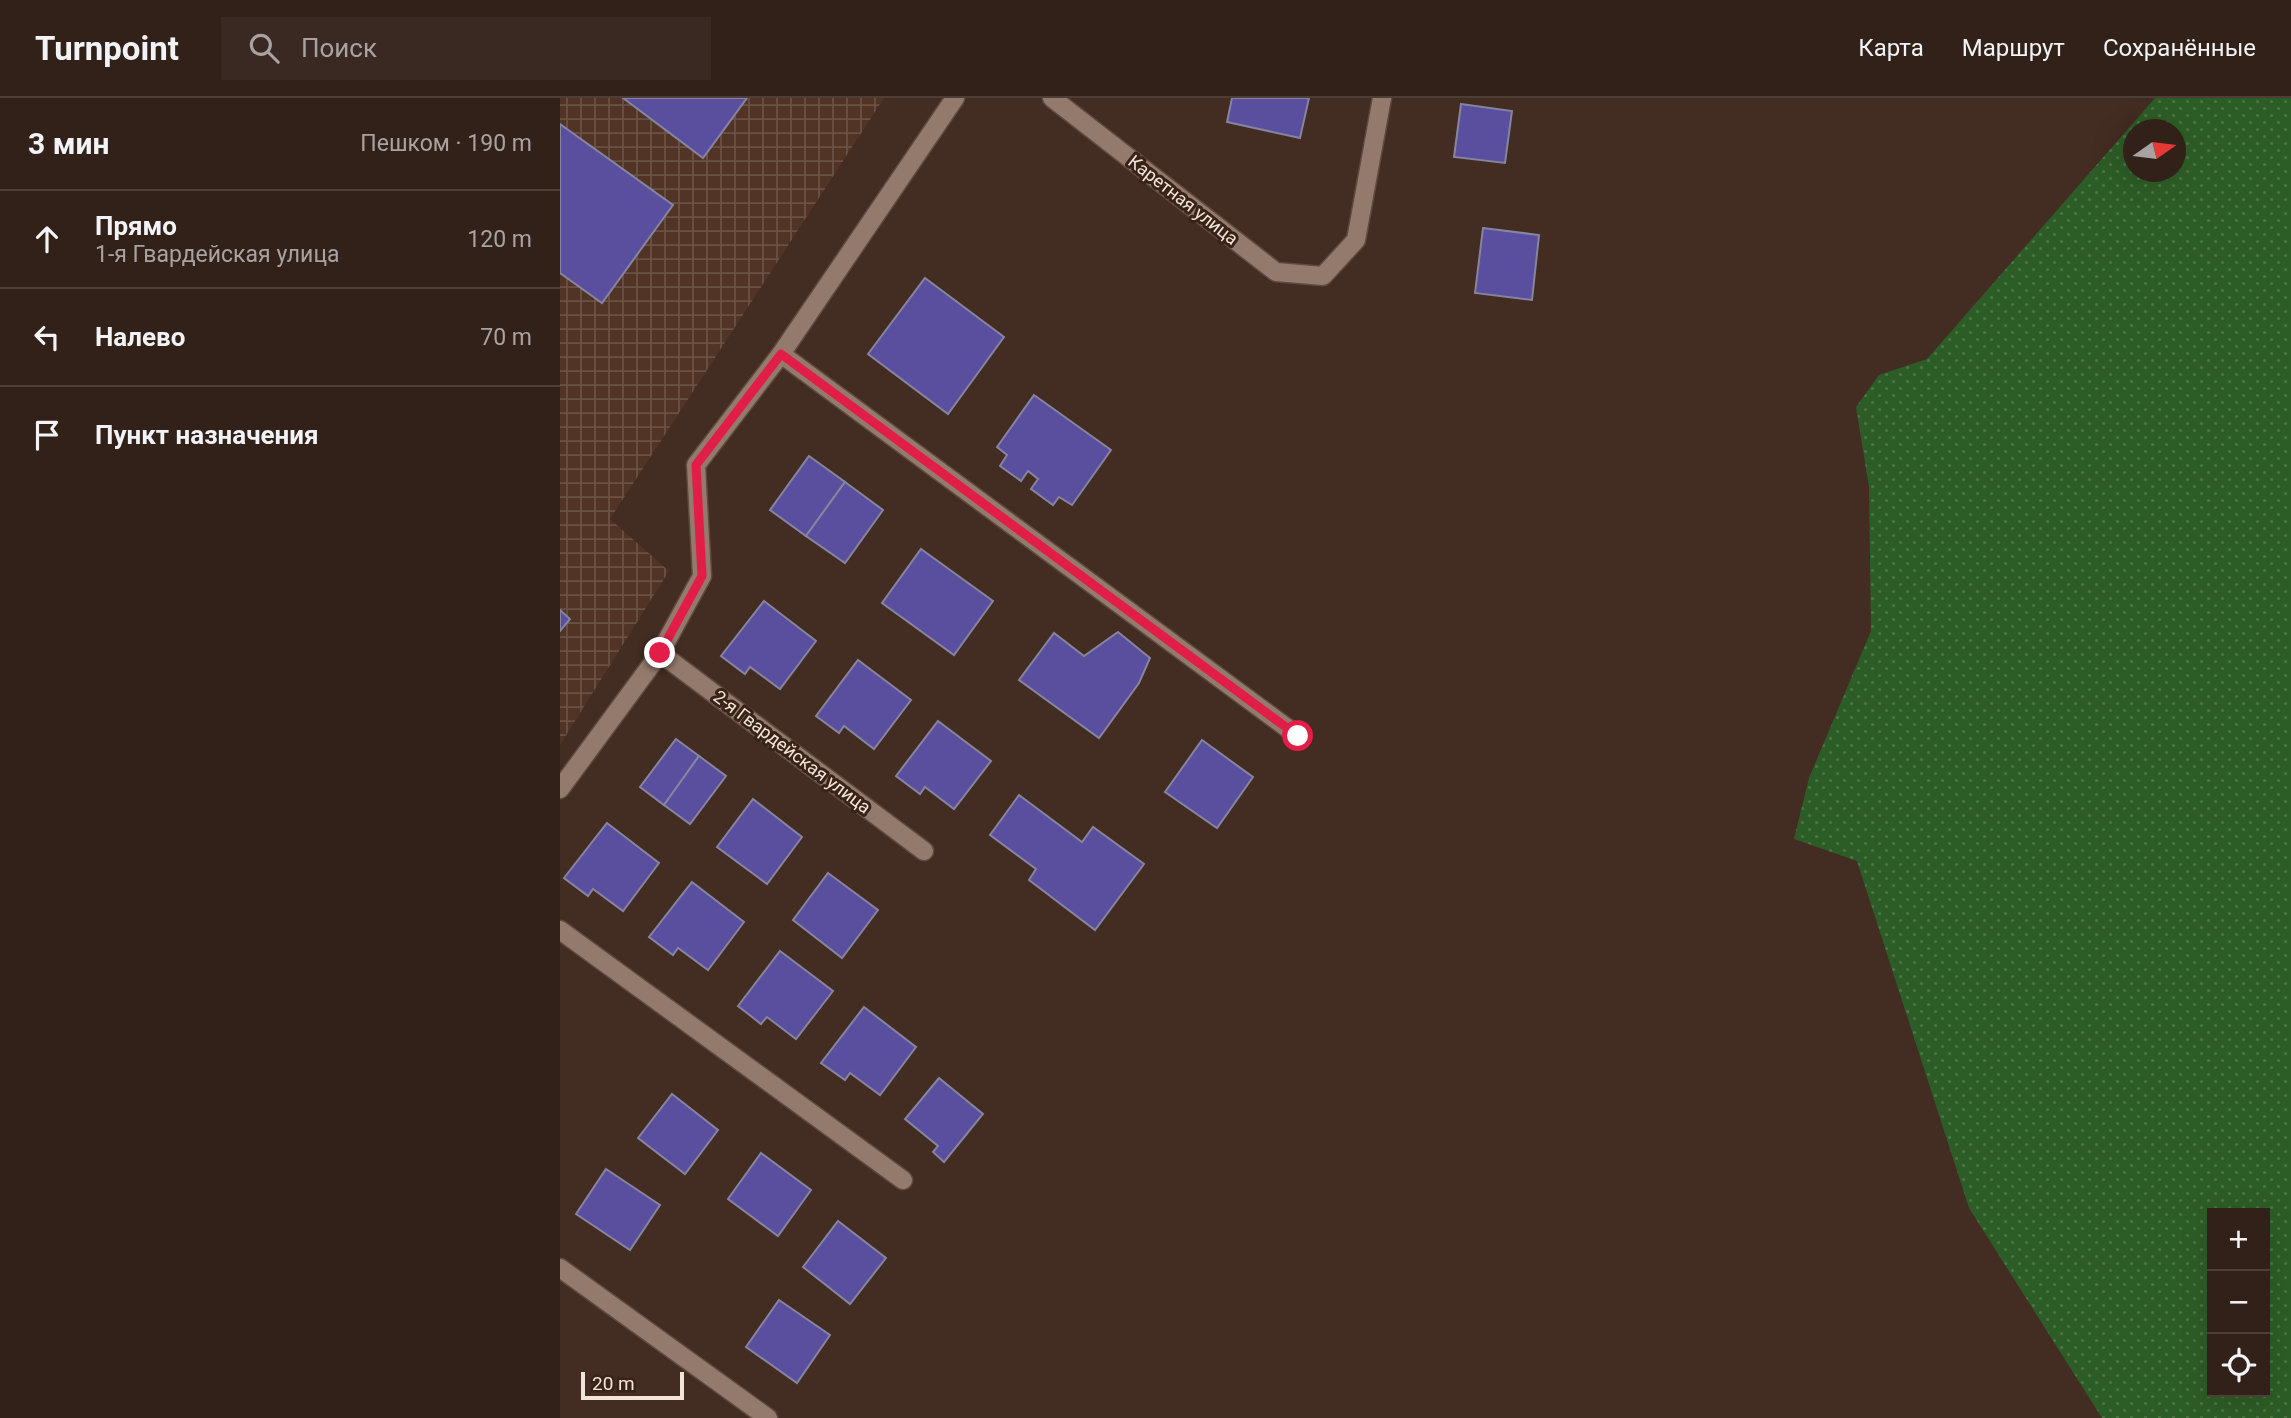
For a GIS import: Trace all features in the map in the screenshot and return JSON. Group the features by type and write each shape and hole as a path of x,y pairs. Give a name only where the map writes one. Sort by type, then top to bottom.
{"street":[{"path":"560,789 660,653 702,576 696,465 781,354 955,98"},
{"name":"Каретная улица","path":"1052,98 1276,272 1323,276 1356,240 1382,98"},
{"path":"781,354 1298,736"},
{"name":"2-я Гвардейская улица","path":"660,653 924,851"},
{"path":"560,930 903,1180"},
{"path":"560,1268 768,1418"}],"shaded area":[{"path":"560,98 884,98 610,519 669,571 560,745"}],"green space":[{"path":"2155,98 2291,98 2291,1418 2102,1418 1969,1208 1857,861 1794,839 1809,778 1871,631 1869,487 1856,407 1879,375 1927,359 2123,135 2123,182 2186,182 2186,119 2137,119"}],"building":[{"path":"623,98 747,98 703,158"},
{"path":"1232,98 1309,98 1300,138 1227,122"},
{"path":"1461,104 1512,111 1505,163 1454,157"},
{"path":"560,124 673,205 602,303 560,273"},
{"path":"1483,228 1539,235 1532,300 1475,293"},
{"path":"925,278 1004,337 948,414 868,354"},
{"path":"1034,395 1111,450 1072,505 1059,497 1053,505 1031,489 1038,479 1028,471 1021,481 1000,466 1007,455 997,447"},
{"path":"809,456 845,482 806,536 770,510"},
{"path":"845,482 883,510 845,563 806,536"},
{"path":"921,549 993,601 954,655 882,603"},
{"path":"764,601 816,641 780,689 750,667 745,674 721,656"},
{"path":"560,610 570,619 560,631"},
{"path":"1118,632 1150,658 1139,683 1099,738 1019,680 1054,633 1084,656"},
{"path":"858,660 911,700 874,749 844,726 839,733 816,716"},
{"path":"938,721 991,761 954,809 925,787 920,794 896,776"},
{"path":"676,739 699,756 664,805 640,787"},
{"path":"1202,740 1253,777 1217,828 1165,792"},
{"path":"699,756 726,776 690,824 664,805"},
{"path":"1019,795 1082,842 1093,827 1144,864 1095,930 1029,880 1036,869 990,835"},
{"path":"753,799 802,837 767,884 717,847"},
{"path":"607,823 659,863 623,911 593,889 588,896 564,878"},
{"path":"828,873 878,910 842,958 793,920"},
{"path":"692,882 744,922 708,970 678,948 673,955 649,937"},
{"path":"780,951 833,991 796,1039 767,1017 761,1024 738,1006"},
{"path":"864,1007 916,1047 880,1095 850,1073 845,1080 821,1063"},
{"path":"939,1078 983,1114 944,1162 933,1152 938,1146 905,1119"},
{"path":"672,1094 718,1130 685,1174 638,1138"},
{"path":"761,1153 811,1190 778,1236 728,1199"},
{"path":"606,1169 660,1205 630,1250 576,1214"},
{"path":"838,1221 886,1258 850,1304 803,1267"},
{"path":"779,1300 830,1335 797,1383 746,1347"}],"route":[{"path":"660,653 702,576 696,465 781,354 1298,736"}]}
